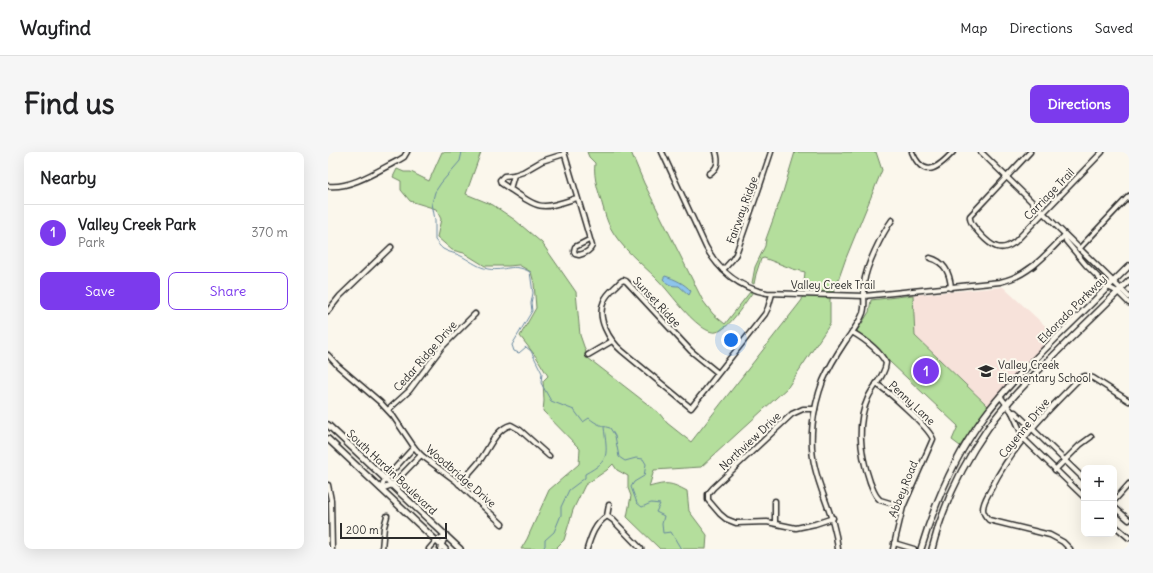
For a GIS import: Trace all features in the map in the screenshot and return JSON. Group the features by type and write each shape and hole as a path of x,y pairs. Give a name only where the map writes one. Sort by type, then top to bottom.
{"main road":[{"name":"Eldorado Parkway","path":"921,549 936,504 952,469 974,430 1000,396 1021,373 1129,266"},
{"name":"Eldorado Parkway","path":"932,549 945,505 956,480 980,439 1007,404 1032,377 1129,281"},
{"name":"South Hardin Boulevard","path":"328,425 460,549"},
{"name":"South Hardin Boulevard","path":"328,439 442,548"}],"street":[{"path":"328,186 339,186 354,182 402,158 407,152"},
{"name":"Valley Creek Trail","path":"662,152 708,250 723,270 733,279 748,287 772,294 864,296 995,283 1013,278 1034,266 1064,235"},
{"path":"709,174 717,166 718,161 716,152"},
{"name":"Fairway Ridge","path":"723,270 736,254 762,182 771,152"},
{"path":"912,152 920,165 929,169 939,166 953,152"},
{"path":"981,152 1044,213 1064,235 1080,248 1113,282 1129,303"},
{"path":"1006,177 1030,152"},
{"name":"Carriage Trail","path":"1006,177 971,213 969,221 980,234 994,246 1006,247 1014,242 1102,152"},
{"path":"577,198 542,207 532,204 501,183 500,180 504,176 521,173 542,161 564,153 592,246 591,249 580,255 575,254 575,247 589,240"},
{"path":"510,189 514,175"},
{"path":"1076,252 1129,196"},
{"path":"838,549 833,518 814,463 812,439 815,410 827,373 863,312 864,284 868,269 883,233 892,220"},
{"path":"1064,235 1066,241 1108,287 1120,291 1129,297"},
{"path":"328,311 338,299 391,247"},
{"path":"930,258 938,260 944,266 948,273 951,288"},
{"path":"1092,270 1096,266"},
{"name":"Sunset Ridge","path":"625,280 692,351 718,373 691,408 612,341 608,335 604,323 603,305 609,294 620,282 625,280"},
{"path":"718,373 767,311 772,294"},
{"name":"Cedar Ridge Drive","path":"388,410 409,391 442,347 476,314"},
{"path":"852,332 871,346 884,358 886,363 886,368 868,396 863,413 861,440 863,459 874,492 878,498 903,507"},
{"path":"588,355 612,341"},
{"name":"Woodbridge Drive","path":"328,355 338,366 366,389 388,410 400,424 421,455 433,465 447,473 502,524"},
{"name":"Cayenne Drive","path":"1070,549 1055,537 993,522 985,516 983,510 986,500 996,479 1014,450 1060,398 1080,378 1088,376 1129,401"},
{"name":"Penny Lane","path":"876,384 888,392 930,432 933,437"},
{"path":"1000,396 1012,412 1024,439 1081,494"},
{"name":"Northview Drive","path":"775,523 761,522 739,524 731,522 720,514 708,500 708,494 712,488 792,414 803,409 815,410"},
{"path":"1012,412 1015,412 1081,476"},
{"path":"459,484 479,462 492,442 506,426 511,425 520,430 548,456"},
{"name":"Abbey Road","path":"893,549 903,507 933,437"},
{"path":"1055,470 1083,441 1091,437"},
{"path":"381,489 385,479 414,446"},
{"path":"381,489 392,485 421,455"},
{"path":"328,484 331,500 332,549"},
{"path":"1117,498 1129,484"},
{"path":"775,500 775,523 796,528 833,518"},
{"path":"587,549 590,536 595,527 607,516 609,505"},
{"path":"1117,510 1129,520"},
{"path":"382,549 384,527 387,516"},
{"path":"607,516 613,520 640,549"},
{"path":"1117,528 1129,538"},
{"path":"429,549 436,541 446,535"},
{"path":"442,548 446,535"},
{"path":"894,543 914,549"}],"shaded area":[{"name":"Valley Creek Elementary School","path":"1003,287 1054,334 988,406 915,336 913,295"}],"green space":[{"path":"442,152 481,152 466,194 493,205 515,220 542,243 576,292 580,335 588,358 659,413 667,423 691,442 802,300 805,272 764,258 761,259 754,284 752,283 755,267 765,246 795,152 876,152 882,170 830,299 830,324 788,387 701,467 654,470 649,487 660,484 672,484 687,491 689,511 707,535 706,549 660,549 627,517 631,496 628,488 628,476 617,470 613,464 585,485 573,510 564,540 555,549 521,549 549,490 579,464 580,449 543,411 543,381 548,376 537,358 520,336 536,308 534,283 531,272 519,265 485,266 464,253 452,250 437,237 441,219 436,209 410,201 401,190 401,181 393,177 397,169 404,172 411,172 429,181"},
{"path":"587,152 631,152 644,183 703,301 713,314 725,324 750,292 753,292 731,321 721,330 714,332 709,331 689,316 663,285 614,235 607,220 598,191 595,163 589,157"},
{"path":"913,295 915,336 988,406 960,446 952,440 958,426 857,331 869,312 871,300"}],"water":[{"path":"665,276 686,286 691,291 689,295 679,286 666,283 663,279"}],"waterway":[{"path":"462,152 460,161 435,192 432,203 435,220 435,240 443,249 461,256 484,268 494,270 514,267 530,272 533,293 531,303 532,311 512,345 514,351 519,353 526,347 531,351 542,373 541,383 551,401 574,410 583,422 589,418 594,422 610,428 615,436 619,457 625,461 636,458 643,459 646,464 644,476 634,482 631,487 637,503 642,507 651,503 660,504 656,512 664,516 662,524 663,533 671,532 681,549"},
{"path":"542,549 545,546 545,540 554,532 561,515 561,507 569,490 585,478 585,474 599,465 603,460 606,450 604,427"}],"place":[{"name":"Valley Creek Park","path":"926,371"},
{"name":"Valley Creek Elementary School","path":"986,371"}]}
